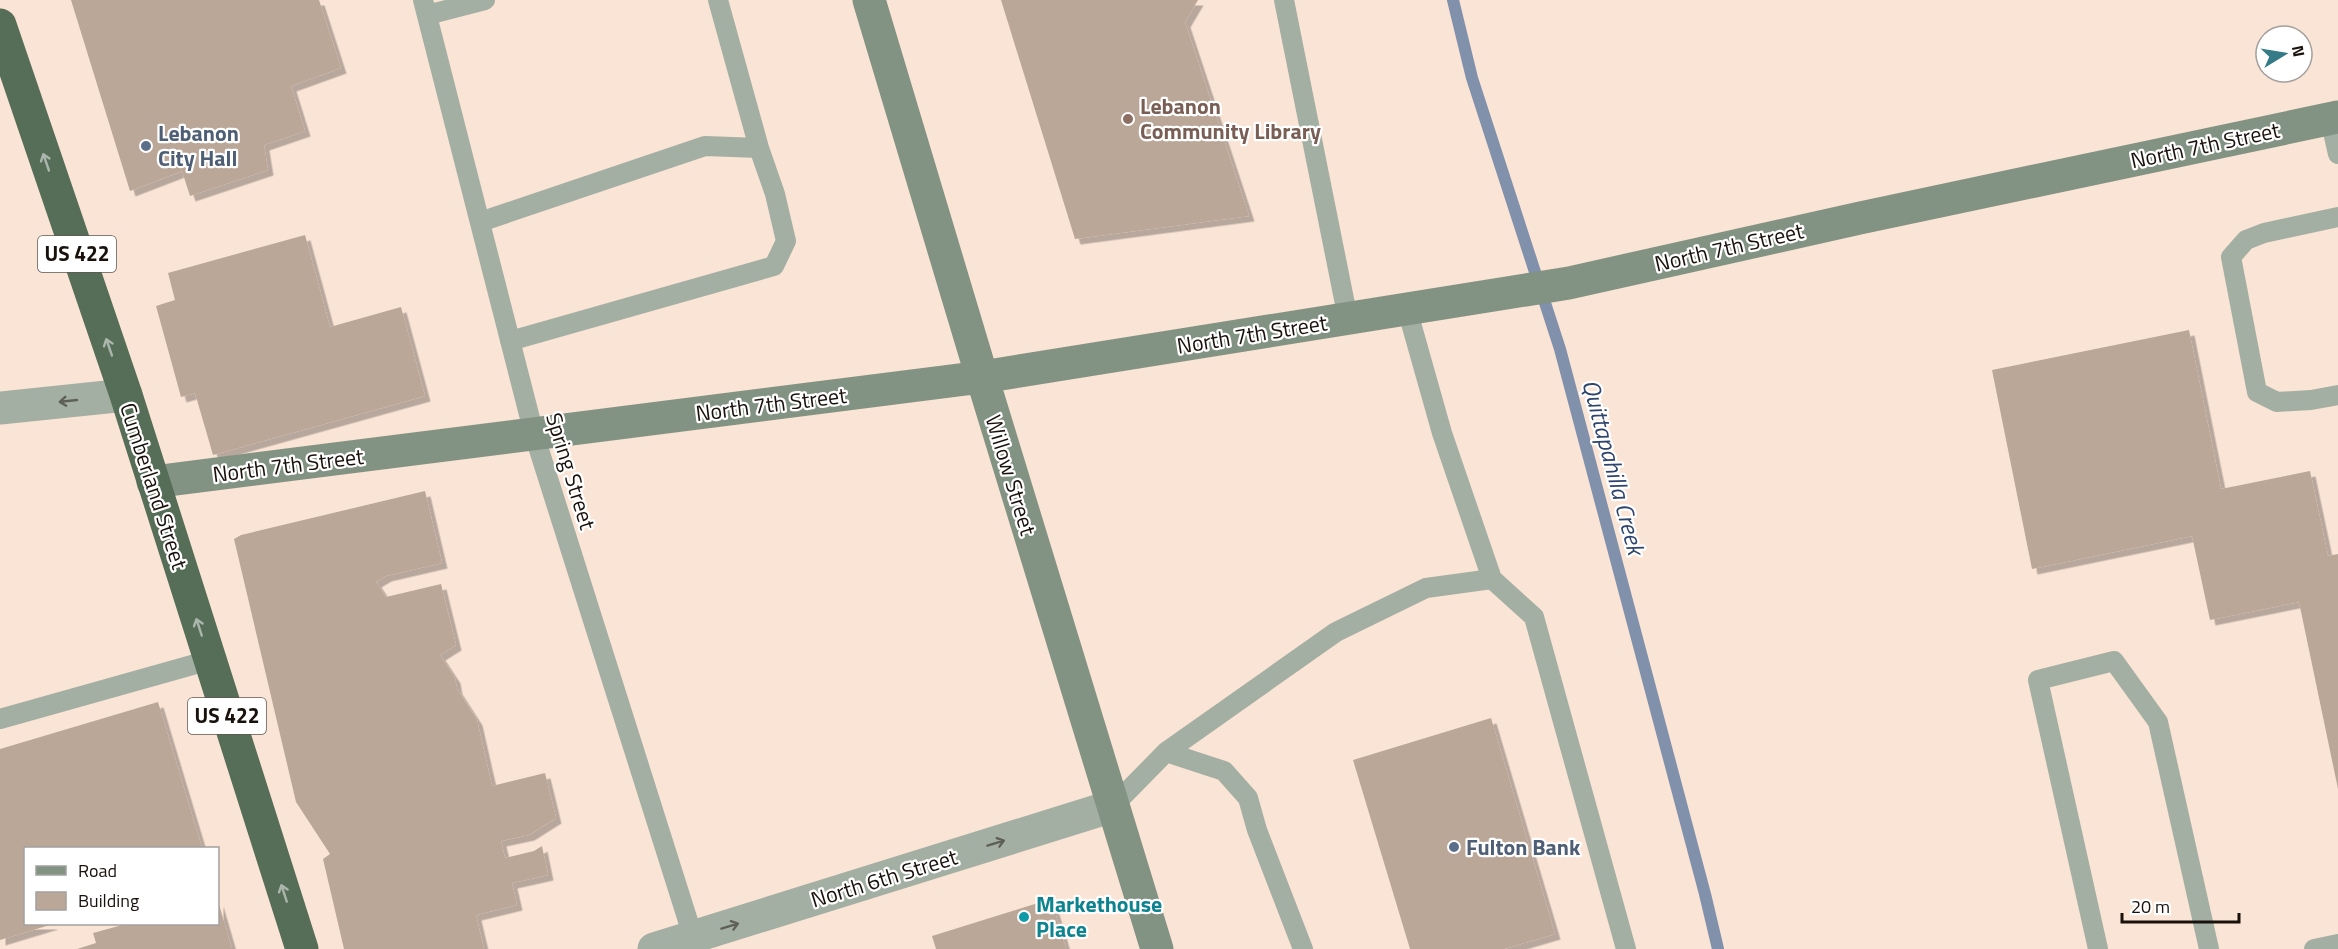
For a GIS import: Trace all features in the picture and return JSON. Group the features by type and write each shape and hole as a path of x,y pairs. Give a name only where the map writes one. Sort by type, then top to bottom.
{"highway":[{"name":"Cumberland Street","path":"0,25 126,395 302,949"}],"street":[{"name":"Willow Street","path":"869,0 1156,949"},
{"name":"North 7th Street","path":"153,482 982,377 1569,284 1860,218 2334,118"},
{"path":"0,408 126,395"},
{"name":"North 6th Street","path":"654,949 695,943 1113,806"}],"lane":[{"path":"425,7 485,0"},
{"path":"510,340 774,266 786,241 775,194 759,148 718,0"},
{"path":"1284,0 1348,319"},
{"name":"Spring Street","path":"425,7 534,434 695,943"},
{"path":"2334,118 2338,154"},
{"path":"480,222 705,146 759,148"},
{"path":"2338,217 2264,233 2246,240 2231,257 2257,392 2277,402 2311,400 2338,395"},
{"path":"1407,309 1442,433 1492,579 1534,617 1626,949"},
{"path":"1113,806 1167,752 1336,632 1426,588 1492,579"},
{"path":"0,719 210,660"},
{"path":"2098,949 2038,680 2114,660 2158,722 2209,949"},
{"path":"1167,752 1224,771 1248,798 1257,830 1302,949"},
{"path":"2317,949 2338,944"}],"building":[{"path":"71,0 319,0 341,68 291,86 305,131 264,145 268,170 190,196 182,171 130,191"},
{"name":"Lebanon Community Library","path":"1001,0 1198,0 1185,22 1249,216 1075,239"},
{"path":"305,235 330,327 401,307 425,396 213,455 195,393 181,397 156,306 175,300 168,273"},
{"path":"2189,330 2221,489 2310,471 2328,556 2338,554 2338,789 2299,602 2210,620 2192,536 2032,569 1992,370"},
{"path":"425,491 442,563 386,576 376,582 386,597 441,584 456,645 440,655 455,678 457,689 477,720 492,786 545,773 556,818 529,835 501,841 505,858 534,851 542,846 548,875 512,883 517,905 476,915 484,949 344,949 323,859 330,854 296,802 234,539 241,535"},
{"path":"158,702 202,847 24,847 24,925 50,925 0,940 0,749"},
{"name":"Fulton Bank","path":"1491,718 1555,934 1504,949 1410,949 1353,760"},
{"name":"Markethouse Place","path":"1051,899 1066,949 936,949 932,936"},
{"path":"219,904 232,949 77,949 96,943 93,933 122,925 219,925"}],"waterway":[{"name":"Quittapahilla Creek","path":"1453,0 1472,78 1560,349 1718,949"}],"place":[{"name":"Lebanon Community Library","path":"1128,119"},
{"name":"Lebanon City Hall","path":"146,146"},
{"name":"Fulton Bank","path":"1454,847"},
{"name":"Markethouse Place","path":"1024,917"}]}
